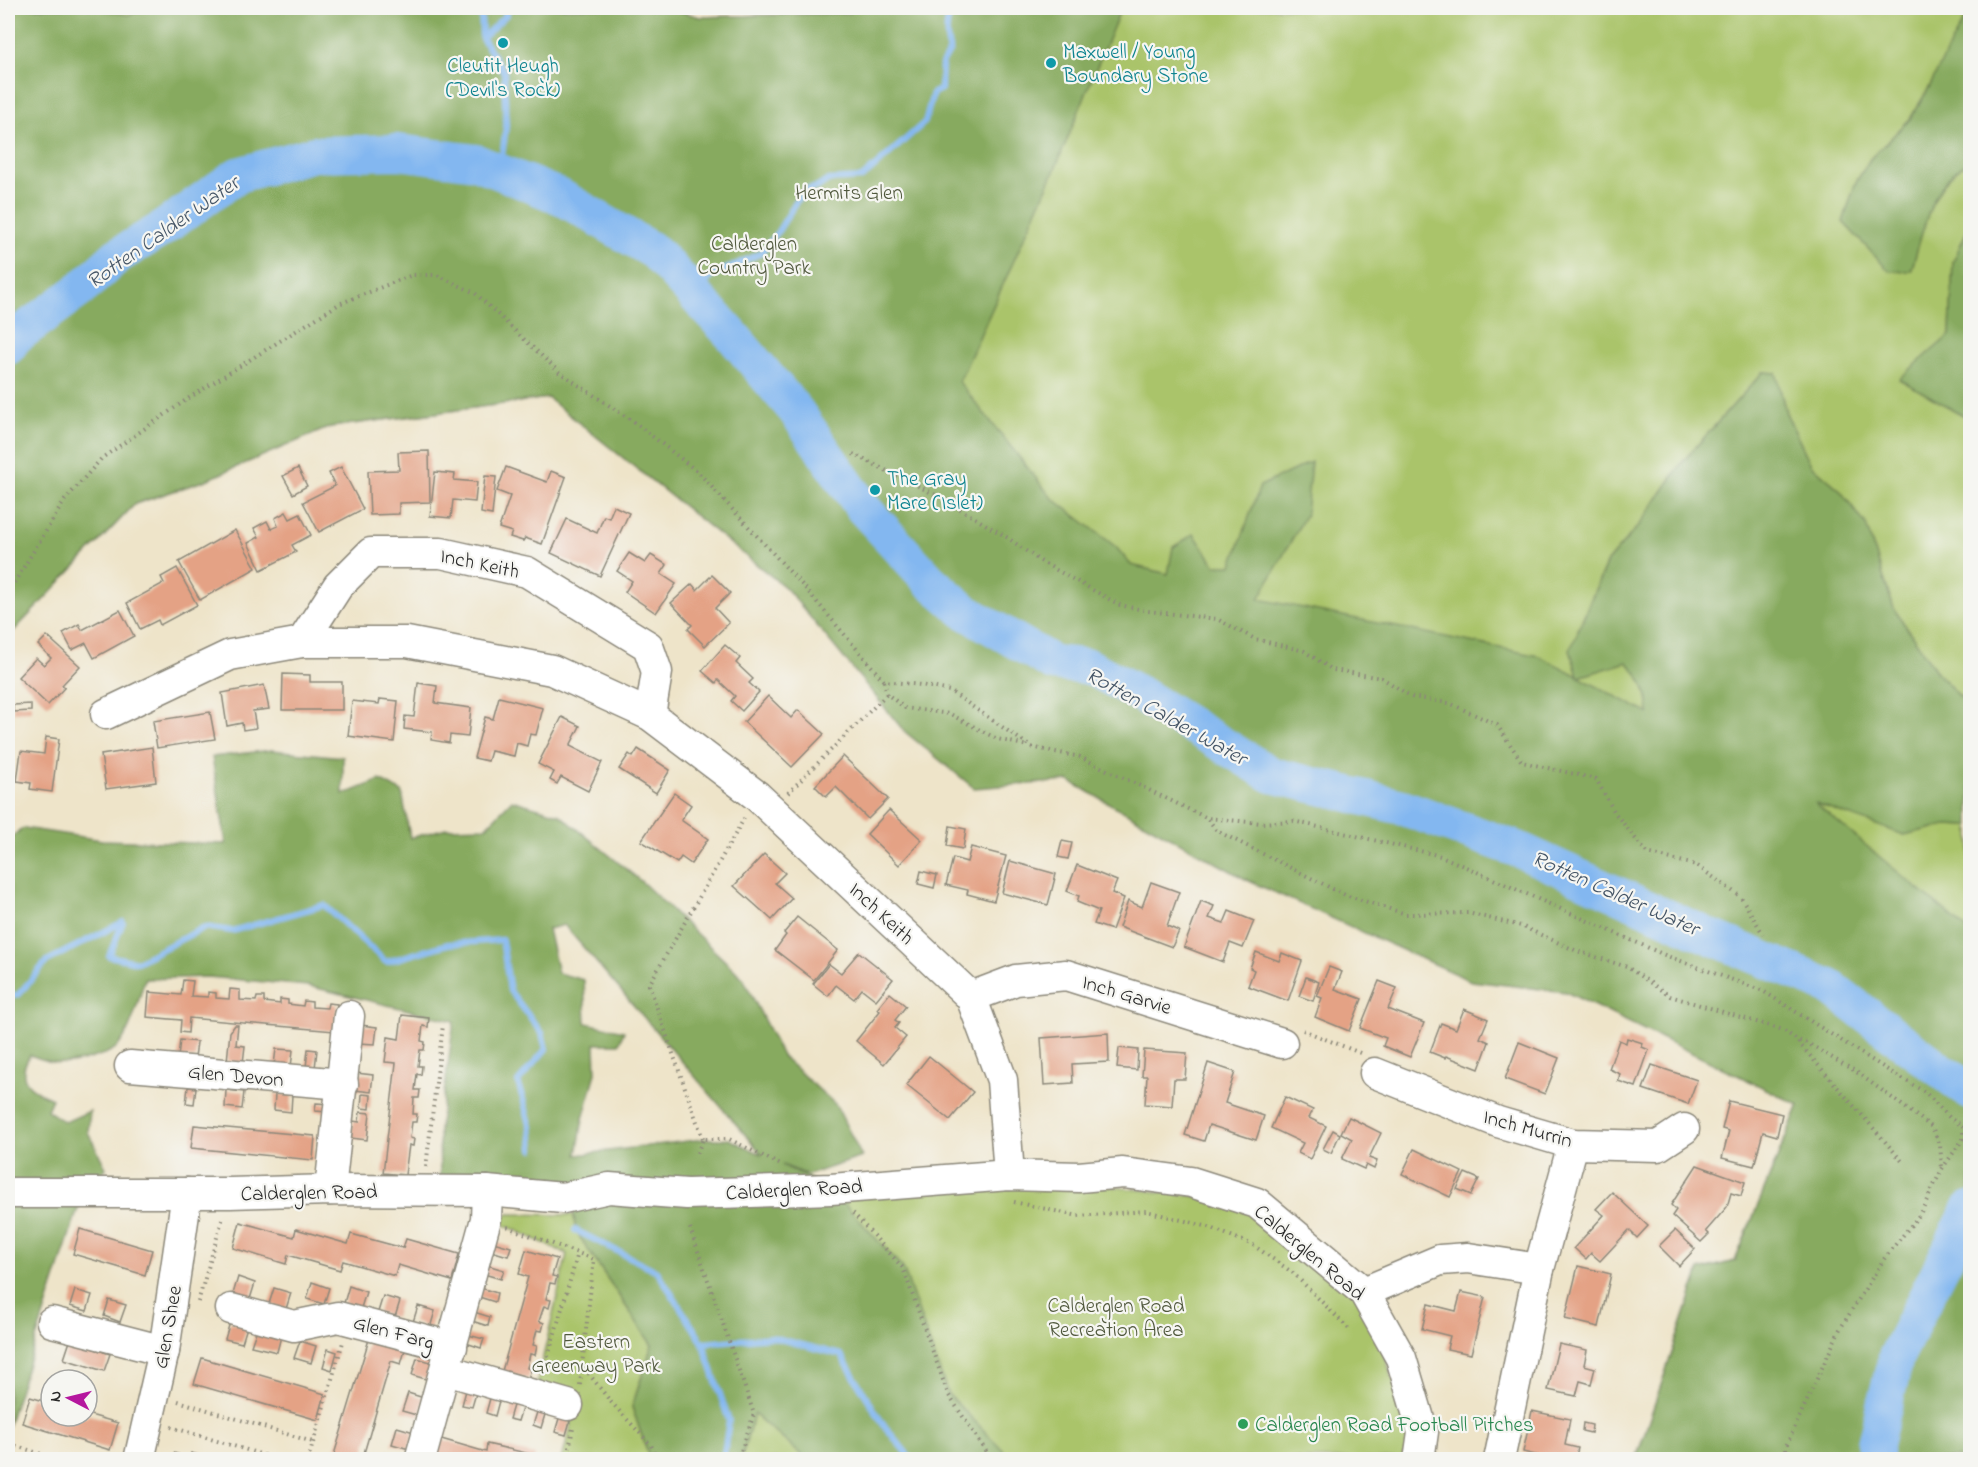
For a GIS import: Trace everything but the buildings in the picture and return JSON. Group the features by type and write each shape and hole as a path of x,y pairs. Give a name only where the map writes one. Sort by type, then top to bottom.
{"street":[{"name":"Inch Keith","path":"302,642 338,586 371,552 441,553 527,572 648,646 657,672 650,715"},
{"name":"Inch Keith","path":"105,714 230,655 302,642 407,642 552,670 650,715 757,796 971,997 1002,1080 1010,1188"},
{"name":"Inch Garvie","path":"971,997 1016,980 1066,975 1282,1043"},
{"path":"330,1190 349,1016"},
{"name":"Glen Devon","path":"130,1066 343,1084"},
{"name":"Inch Murrin","path":"1375,1072 1498,1122 1573,1144 1658,1146 1684,1129"},
{"path":"1499,1460 1539,1269 1573,1144"},
{"name":"Calderglen Road","path":"8,1192 423,1191 486,1205 563,1197 609,1188 687,1194 820,1189 1010,1188 1079,1177 1123,1173 1191,1182 1257,1203 1364,1292 1401,1358 1423,1432 1419,1460"},
{"name":"Glen Shee","path":"139,1460 164,1351 187,1193"},
{"name":"Glen Farg","path":"420,1460 449,1359 486,1205"},
{"path":"1364,1292 1440,1260 1468,1258 1539,1269"},
{"name":"Glen Farg","path":"231,1309 294,1326 338,1317 449,1359 536,1396 568,1405"},
{"path":"52,1322 164,1351"}],"path":[{"path":"8,593 65,500 102,458 192,396 339,304 412,275 437,275 475,293 559,372 634,422 698,472 805,588 884,681 887,694 905,708 950,714 997,739 1080,756 1207,818 1261,823 1293,821 1441,856 1667,956 1763,991 1925,1092 1951,1119 1963,1126 1963,1139 1942,1169 1920,1214 1884,1259 1839,1329 1786,1446 1786,1460"},
{"path":"853,454 942,498 1008,538 1040,561 1120,605 1148,611 1217,619 1255,639 1304,651 1333,670 1382,678 1412,697 1449,703 1497,725 1522,762 1596,779 1615,813 1647,853 1696,865 1740,897 1763,934"},
{"path":"884,681 921,685 950,692 1031,747"},
{"path":"697,1153 703,1139 650,985 757,796 782,799 887,694"},
{"path":"1207,818 1217,831 1345,895 1406,914 1468,913 1521,926 1577,951 1627,967 1670,996 1783,1030 1797,1040 1902,1161"},
{"path":"423,1191 443,1025"},
{"path":"1282,1043 1298,1028 1361,1053 1375,1072"},
{"path":"1797,1040 1855,1071 1932,1127 1940,1145 1942,1169"},
{"path":"703,1139 729,1139 782,1165 820,1189 903,1268 948,1394 992,1460"},
{"path":"1010,1188 1078,1216 1146,1211 1209,1227 1253,1245 1293,1273 1350,1330"},
{"path":"198,1303 230,1193"},
{"path":"486,1205 578,1254 594,1259 582,1365 611,1402 651,1445 657,1460"},
{"path":"690,1228 754,1414 738,1460"},
{"path":"536,1396 578,1254"},
{"path":"308,1460 344,1341"},
{"path":"151,1407 313,1442"},
{"path":"151,1407 280,1460"},
{"path":"16,1446 61,1460"}],"green space":[{"name":"Calderglen Country Park","path":"8,8 668,8 700,17 850,13 853,8 1970,8 1930,86 1910,119 1870,159 1855,184 1912,269 1925,223 1938,193 1957,170 1970,161 1970,224 1953,262 1950,335 1900,379 1970,419 1970,707 1938,674 1894,609 1866,525 1839,489 1811,465 1786,413 1776,373 1763,372 1684,460 1640,524 1607,562 1578,629 1579,676 1627,662 1644,686 1649,714 1904,835 1946,825 1970,826 1970,1266 1636,1459 1700,1270 1735,1261 1799,1105 870,654 548,398 330,427 206,480 135,504 8,637"},
{"name":"Calderglen Country Park","path":"8,8 98,8 128,15 149,8 668,8 700,17 850,13 853,8 1121,8 1053,174 959,382 1051,497 1116,547 1131,565 1168,574 1173,547 1194,534 1215,565 1232,565 1260,486 1311,462 1306,514 1259,599 1539,656 1578,676 1570,650 1607,562 1640,524 1684,460 1763,372 1776,373 1786,413 1811,465 1839,489 1866,525 1894,609 1938,674 1970,707 1970,826 1946,825 1904,835 1815,803 1970,932 1970,1459 1636,1459 1700,1270 1735,1261 1799,1105 1566,992 1471,981 1247,880 1069,781 974,788 904,731 786,588 548,398 330,427 206,480 135,504 8,637","holes":["1627,662 1644,685 1649,714 1579,677"]},
{"path":"1970,9 1970,161 1956,170 1937,195 1930,209 1911,271 1889,271 1843,222 1855,184 1870,159 1910,119 1929,88"},
{"path":"1970,224 1970,419 1899,379 1950,335 1953,262"},
{"path":"272,750 343,757 343,795 380,780 402,792 410,838 446,828 486,827 512,800 559,814 642,882 743,978 782,1056 836,1105 862,1157 808,1175 782,1165 831,1189 903,1268 948,1394 1012,1459 806,1459 754,1414 741,1459 650,1459 632,1407 652,1345 575,1230 573,1182 494,1174 440,1177 439,1130 454,1021 308,986 208,977 145,979 128,1030 115,1049 72,1063 56,1063 30,1055 25,1064 24,1078 27,1083 37,1092 52,1099 47,1110 65,1122 90,1111 88,1132 106,1168 83,1193 8,1426 8,839 24,828 102,840 226,844 212,757","holes":["564,925 761,1153 729,1139 703,1139 577,1155 583,1119 596,1073 595,1044 619,1044 624,1031 586,1023 584,980 558,973 548,929"]},
{"name":"Calderglen Road Recreation Area","path":"1009,1175 1257,1203 1364,1292 1419,1459 812,1459 751,1192"},
{"name":"Eastern Greenway Park","path":"507,1214 574,1215 575,1230 652,1345 632,1407 650,1459 562,1459 576,1407 537,1383 567,1254 500,1223"},
{"path":"754,1414 806,1459 741,1460"}],"waterway":[{"path":"481,8 482,38 504,72 506,126 500,172"},
{"path":"482,38 506,15 506,8"},
{"path":"695,295 713,275 761,253 806,190 818,187 828,180 862,178 925,122 933,93 941,89 942,64 950,50 947,40 947,23 954,8"},
{"name":"Rotten Calder Water","path":"8,347 15,337 81,289 117,256 159,231 238,175 314,154 398,152 476,162 561,197 655,252 731,334 796,411 863,508 930,581 966,612 1053,663 1090,667 1140,694 1272,775 1402,807 1522,851 1704,934 1830,987 1970,1092"},
{"path":"8,998 19,994 47,961 123,922 109,956 137,962 205,927 232,931 324,905 386,962 448,944 502,940 510,991 542,1033 546,1049 518,1082 531,1127 533,1149"},
{"name":"Rotten Calder Water","path":"1875,1460 1875,1444 1896,1357 1970,1209"},
{"path":"575,1230 657,1271 703,1343 772,1337 841,1355 883,1424 912,1460"},
{"path":"703,1343 729,1421 723,1460"}],"place":[{"name":"Cleutit Heugh (Devil's Rock)","path":"503,43"},
{"name":"Maxwell / Young Boundary Stone","path":"1051,63"},
{"name":"The Gray Mare (Islet)","path":"875,490"},
{"name":"Calderglen Road Football Pitches","path":"1243,1424"}],"park label":[{"name":"Hermits Glen","path":"849,192"}]}
